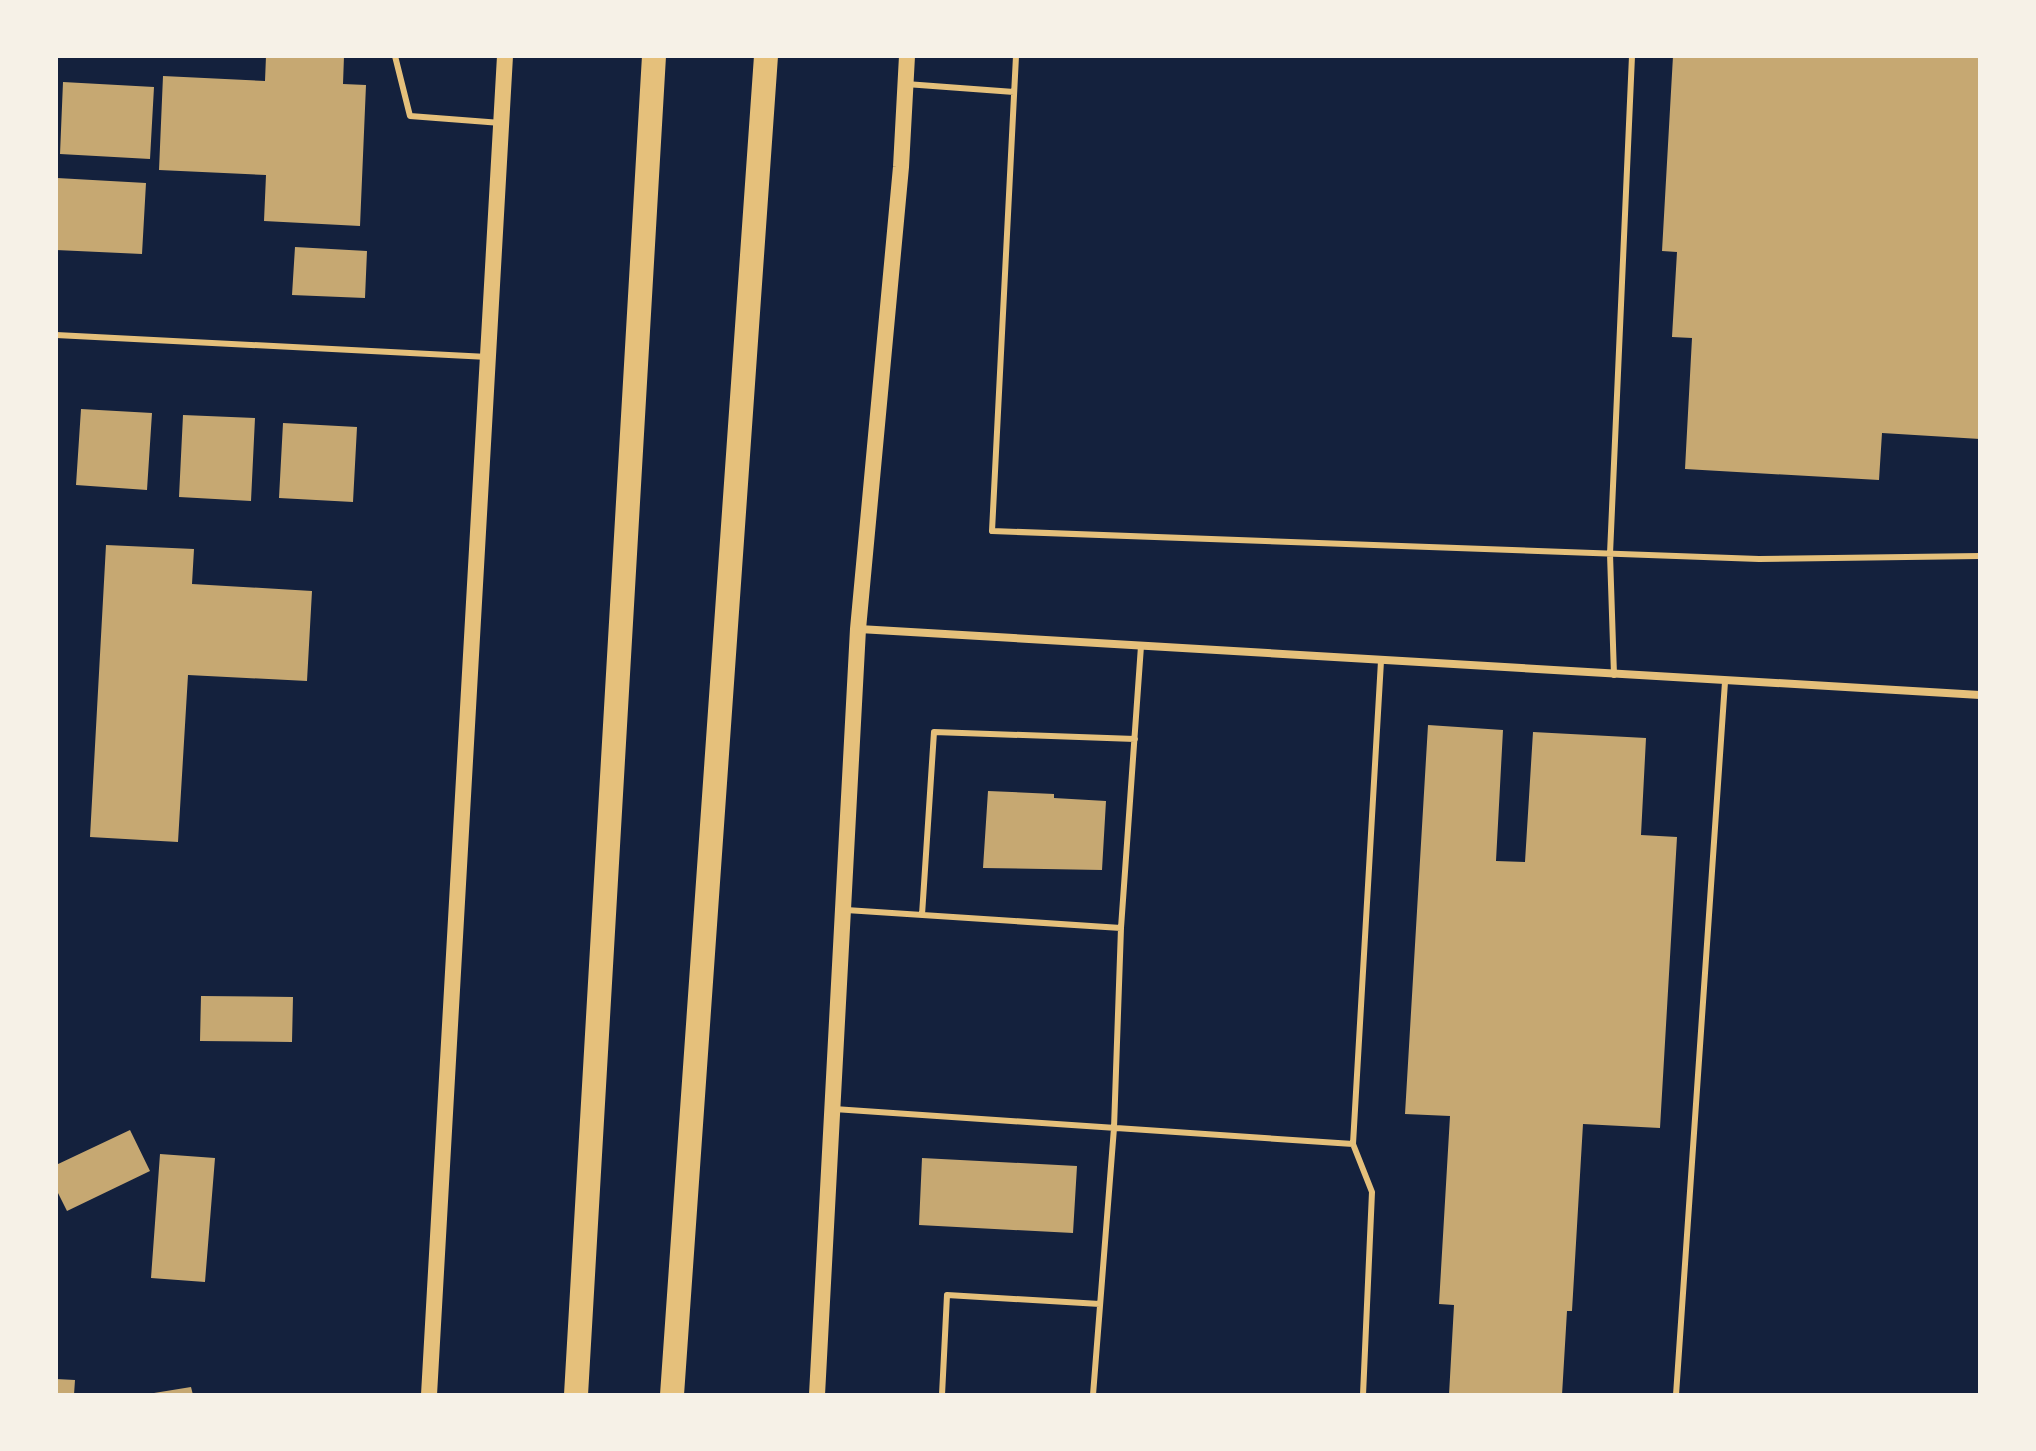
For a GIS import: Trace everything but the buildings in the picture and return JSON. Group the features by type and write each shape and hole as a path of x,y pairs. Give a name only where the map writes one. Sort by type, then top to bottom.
{"highway":[{"path":"672,1395 766,56"},
{"path":"576,1395 651,59"}],"main road":[{"path":"429,1395 505,56"},
{"path":"817,1395 858,629 901,167 907,56"}],"street":[{"path":"858,629 1980,695"}],"lane":[{"path":"395,56 410,116 501,123"},
{"path":"1016,56 992,531 1759,559 1980,556"},
{"path":"1614,675 1610,554 1632,56"},
{"path":"905,84 1014,92"},
{"path":"56,335 488,357"},
{"path":"1093,1395 1114,1128 1121,928 1141,646"},
{"path":"1363,1395 1372,1192 1353,1144 1381,661"},
{"path":"1676,1395 1725,682"},
{"path":"922,915 934,732 1135,739"},
{"path":"843,910 1121,928"},
{"path":"832,1108 1353,1144"},
{"path":"942,1395 947,1295 1100,1304"}]}
